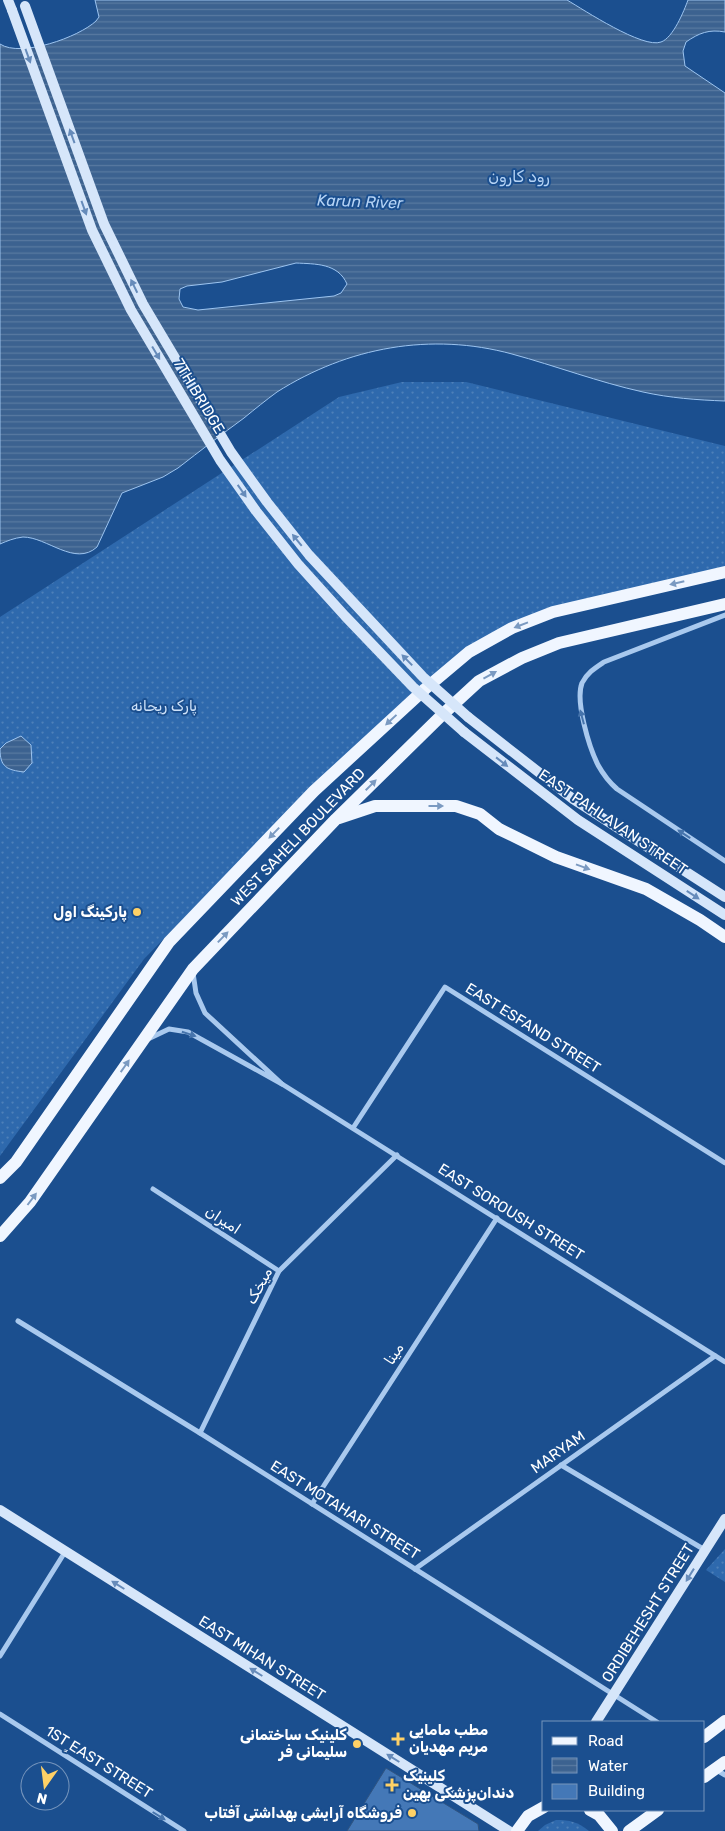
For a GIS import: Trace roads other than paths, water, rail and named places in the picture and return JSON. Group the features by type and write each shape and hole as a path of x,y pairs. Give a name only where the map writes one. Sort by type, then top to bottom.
{"main road":[{"name":"7TH BRIDGE","path":"24,3 104,224 143,304 231,452 309,555 423,677 468,717"},
{"name":"7TH BRIDGE","path":"10,5 92,230 131,310 220,460 256,511 298,564 413,687 464,732"},
{"name":"WEST SAHELI BOULEVARD","path":"0,1178 16,1162 169,942 314,791 425,689 469,652 512,628 553,612 725,572"},
{"name":"WEST SAHELI BOULEVARD","path":"0,1236 30,1202 193,969 336,819 442,715 485,678 522,658 560,644 725,604"},
{"name":"EAST PAHLAVAN STREET","path":"468,717 573,799 725,897"},
{"name":"EAST PAHLAVAN STREET","path":"464,732 578,820 725,915"},
{"path":"336,819 375,806 456,806 480,814 499,828 556,857 646,890 700,920 725,937"},
{"name":"EAST MIHAN STREET","path":"0,1510 509,1831"},
{"name":"ORDIBEHESHT STREET","path":"597,1721 725,1519"},
{"path":"705,1736 725,1721"},
{"path":"705,1777 722,1769"},
{"path":"517,1831 528,1816 542,1807"},
{"path":"629,1831 657,1811"},
{"path":"599,1812 612,1831"}],"street":[{"name":"EAST PAHLAVAN STREET","path":"725,616 604,662 586,676 581,687 579,702 582,718 597,763 606,778 617,789 725,860"},
{"path":"193,969 196,993 205,1012 282,1084"},
{"name":"EAST ESFAND STREET","path":"353,1128 445,987 725,1163"},
{"path":"143,1041 169,1029 188,1032 282,1084"},
{"name":"EAST SOROUSH STREET","path":"282,1084 725,1362"},
{"name":"میخک","path":"200,1433 279,1272 397,1155"},
{"name":"امیران","path":"153,1189 279,1272"},
{"name":"مینا","path":"312,1504 496,1218"},
{"name":"EAST MOTAHARI STREET","path":"18,1321 200,1433 655,1721"},
{"name":"MARYAM","path":"415,1569 715,1356"},
{"path":"561,1465 705,1551"},
{"path":"0,1656 65,1552"},
{"name":"1ST ٍEAST STREET","path":"0,1714 184,1831"}],"water":[{"name":"رود کارون","path":"95,0 567,0 599,20 641,40 652,43 661,42 670,35 678,24 688,0 725,0 725,32 709,31 695,36 686,42 683,51 685,66 725,93 725,401 663,396 643,392 482,347 421,344 391,348 361,354 332,364 304,377 277,392 178,468 163,477 122,493 97,547 88,552 80,554 70,553 42,541 23,537 0,544 0,44 9,48 21,49 50,44 88,27 99,17","holes":["296,263 332,268 343,277 347,284 341,293 334,296 198,310 183,307 179,299 180,289 187,286 222,282"]},
{"path":"21,736 31,745 32,763 24,772 9,769 3,764 0,755 0,749 6,743"}],"place":[{"name":"پارکینگ اول","path":"137,912"},
{"name":"مطب مامایی مریم مهدیان","path":"398,1739"},
{"name":"کلینیک ساختمانی سلیمانی فر","path":"357,1744"},
{"name":"کلینیک دندان‌پزشکی بهین","path":"392,1785"},
{"name":"فروشگاه آرایشی بهداشتی آفتاب","path":"412,1813"}],"water label":[{"name":"Karun River","path":"360,201"}],"park label":[{"name":"پارک ریحانه","path":"164,706"}]}
